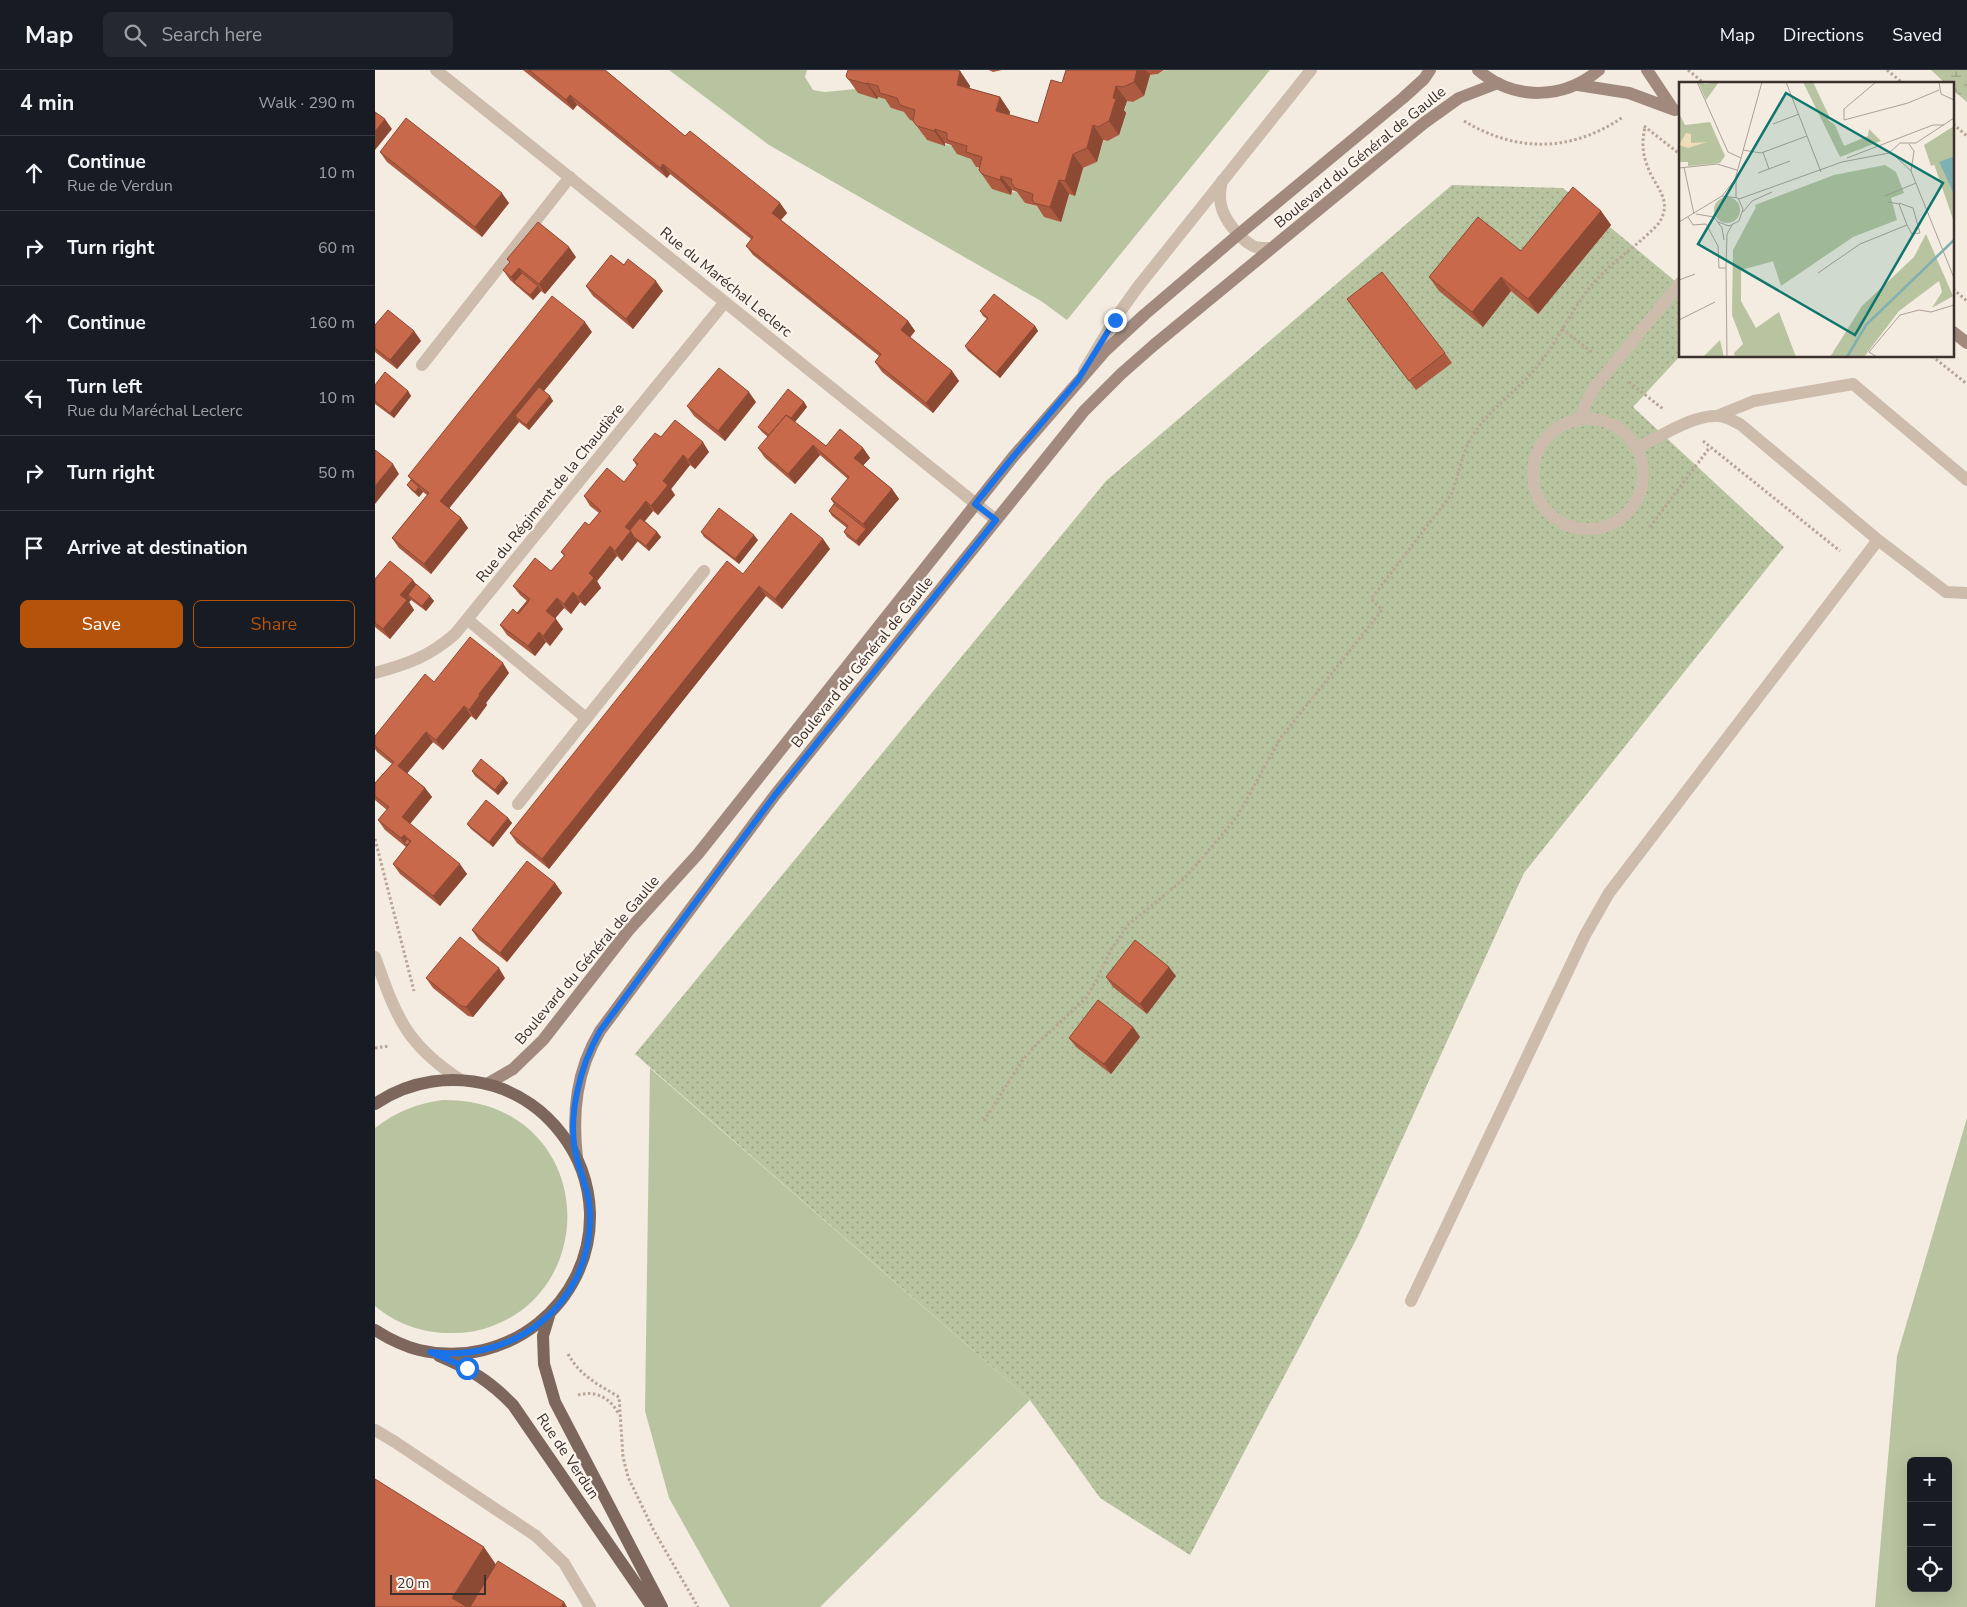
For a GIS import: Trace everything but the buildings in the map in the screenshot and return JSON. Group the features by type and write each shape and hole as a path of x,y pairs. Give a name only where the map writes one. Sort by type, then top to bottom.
{"main road":[{"path":"375,1104 394,1093 420,1084 461,1080 487,1084 510,1092 540,1111 561,1133 577,1158 589,1196 590,1221 587,1247 573,1284 549,1315 529,1331 494,1348 469,1353 430,1352 405,1346 375,1330"},
{"name":"Rue de Verdun","path":"549,1315 543,1336 544,1364 555,1402 662,1607"},
{"name":"Rue de Verdun","path":"430,1352 467,1368 486,1380 513,1405 652,1607"}],"street":[{"name":"Rue du Maréchal Leclerc","path":"436,70 996,520"},
{"name":"Boulevard du Général de Gaulle","path":"1078,380 1137,288 1311,70"},
{"name":"Boulevard du Général de Gaulle","path":"487,1084 513,1069 543,1040 623,937 698,854 975,504 1078,380 1123,333 1403,98 1424,79 1430,70"},
{"path":"1479,70 1498,84 1521,92 1539,94 1558,92 1578,85 1599,70"},
{"path":"1647,70 1678,113"},
{"name":"Boulevard du Général de Gaulle","path":"577,1158 574,1120 577,1093 583,1068 600,1031 775,795 1071,426 1121,374 1446,106 1472,93 1498,84"},
{"path":"1578,85 1614,89 1643,97 1678,113"},
{"path":"422,365 570,177"},
{"name":"Boulevard du Général de Gaulle","path":"1222,181 1219,194 1221,207 1227,219 1239,234 1254,247 1273,248"},
{"path":"1580,420 1587,401 1610,367 1679,284"},
{"name":"Rue du Régiment de la Chaudière","path":"375,673 418,660 431,653 455,634 725,302"},
{"path":"1955,334 1967,343"},
{"path":"1636,448 1683,425 1717,416 1754,401 1853,384 1967,480"},
{"path":"1717,416 1740,424 1878,540 1946,592 1967,592"},
{"path":"1580,420 1597,420 1613,425 1626,434 1636,448 1642,464 1642,480 1638,497 1629,511 1616,521 1600,527 1583,529 1567,525 1553,516 1541,504 1535,488 1534,463 1540,447 1550,434 1564,425 1580,420"},
{"path":"1411,1301 1596,915 1626,869 1878,540"},
{"path":"518,804 704,571"},
{"path":"468,620 586,718"},
{"path":"375,957 388,995 415,1043 436,1063 461,1080"},
{"path":"375,1430 536,1536 564,1563 590,1607"}],"path":[{"path":"1688,70 1703,82"},
{"path":"1887,70 1902,82"},
{"path":"1446,106 1461,119 1495,137 1534,144 1573,140 1610,126 1626,114 1643,97"},
{"path":"1955,126 1967,136"},
{"path":"983,1121 1022,1061 1038,1043 1086,998 1095,984 1112,948 1128,925 1184,879 1237,817 1280,739 1382,610 1371,599 1451,495 1457,481 1461,460 1475,432 1489,414 1541,362 1584,293 1601,275 1653,229 1664,215 1664,198 1647,168 1642,148 1645,127"},
{"path":"1955,291 1967,300"},
{"path":"1562,329 1858,566"},
{"path":"1934,358 1967,384"},
{"path":"1650,527 1710,447"},
{"path":"375,839 416,995"},
{"path":"543,1336 563,1347 573,1363 587,1378 619,1397 623,1456 628,1477 697,1607"}],"green space":[{"path":"669,70 807,70 805,77 813,90 825,92 856,89 889,100 891,108 908,113 910,120 925,124 923,135 927,140 957,147 977,161 976,167 980,169 992,189 1022,193 1021,197 1025,203 1043,208 1060,222 1069,194 1075,195 1083,168 1097,162 1103,140 1108,141 1119,135 1127,101 1133,102 1144,96 1150,75 1158,74 1165,70 1270,70 1067,320 1041,301 769,145"},
{"path":"1931,70 1967,70 1967,102 1955,92 1955,82 1944,82"},
{"path":"1452,185 1563,188 1679,284 1679,357 1633,407 1784,547 1524,873 1357,1238 1190,1555 1100,1498 1030,1400 635,1054 1106,481"},
{"path":"650,1068 1030,1400 820,1607 730,1607 669,1498 645,1411"},
{"path":"443,1100 470,1102 495,1109 512,1117 535,1135 552,1158 563,1183 567,1210 565,1238 557,1265 543,1289 522,1310 507,1320 490,1327 464,1333 433,1332 412,1327 384,1313 375,1306 375,1128 407,1109 424,1103"},
{"path":"1967,1118 1967,1607 1875,1607 1897,1356"}],"route":[{"path":"467,1368 430,1352 443,1354 482,1352 518,1338 540,1324 558,1305 573,1284 583,1260 589,1234 590,1208 586,1183 577,1158 574,1120 579,1080 600,1031 775,795 996,520 975,504 1078,380 1115,320"}]}
